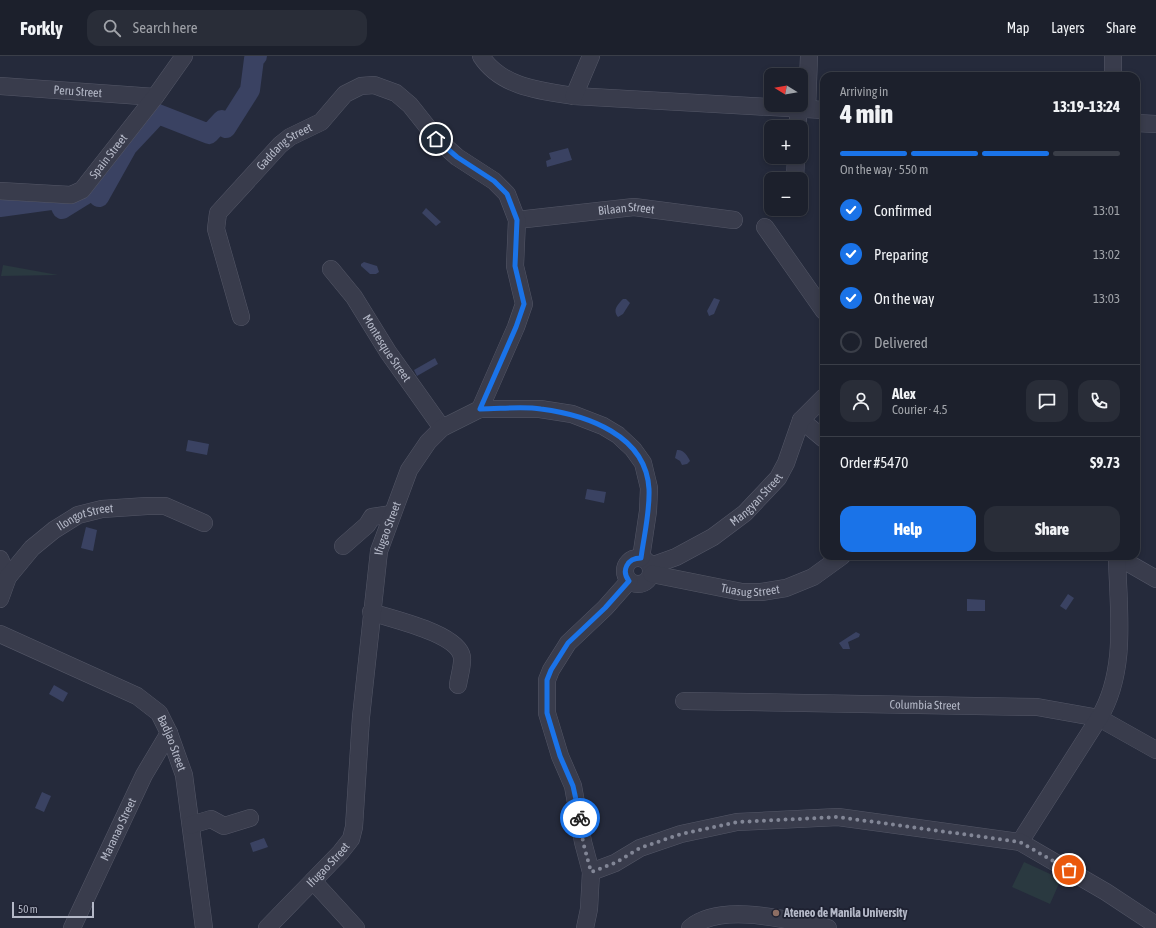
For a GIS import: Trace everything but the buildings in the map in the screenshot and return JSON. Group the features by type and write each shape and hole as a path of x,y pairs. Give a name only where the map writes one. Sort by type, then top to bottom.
{"street":[{"name":"Spain Street","path":"0,191 71,195 82,190 155,97 184,56"},
{"path":"481,56 488,67 500,77 536,90 574,96 764,107"},
{"path":"574,96 591,56"},
{"path":"808,68 809,56"},
{"path":"1113,56 1113,72"},
{"name":"Peru Street","path":"0,86 155,97"},
{"name":"Gaddang Street","path":"241,316 216,229 218,214 280,144 290,137 321,122 345,94 361,86 374,86 396,93 410,106 436,139 457,157 494,181 507,194 517,220 515,266 524,304 516,327 480,409"},
{"path":"808,109 820,110"},
{"path":"1140,123 1156,124"},
{"name":"Bilaan Street","path":"517,220 634,207 734,220"},
{"path":"765,227 820,305"},
{"name":"Montesque Street","path":"330,269 354,297 388,352 442,428"},
{"name":"Mangyan Street","path":"591,872 583,842 573,786 560,756 547,713 547,680 551,670 568,643 605,608 629,581 632,584 641,585 648,581 648,566 676,557 713,537 745,514 778,478 786,463 801,420 820,401"},
{"name":"Ifugao Street","path":"267,928 340,853 351,839 354,827 361,717 371,612 379,551 409,470 428,442 442,428 480,409 540,408 572,414 603,426 618,435 633,448 643,462 649,488 648,566"},
{"path":"801,420 820,436"},
{"name":"Ilongot Street","path":"0,599 8,577 32,548 54,530 78,515 102,509 160,506 178,511 204,523"},
{"path":"343,546 367,524 372,517 392,514"},
{"path":"0,559 8,577"},
{"name":"Tuasug Street","path":"648,566 742,592 761,592 786,588 813,577 836,560"},
{"path":"1020,842 1099,718 1111,696 1118,668 1117,560"},
{"path":"1124,560 1156,579"},
{"path":"371,612 433,632 453,644 462,658 458,685"},
{"name":"Badjao Street","path":"0,633 137,696 159,713 169,733 184,775 206,927"},
{"name":"Columbia Street","path":"684,700 1002,705 1037,707 1099,718 1156,750"},
{"name":"Maranao Street","path":"72,928 144,775 169,733"},
{"path":"585,928 589,909 591,872 615,863 640,848 681,834 737,822 838,817 1020,842 1106,892 1156,925"},
{"path":"191,824 211,819 224,826 250,818"},
{"path":"313,881 356,928"},
{"path":"690,928 704,920 726,915 751,914 828,928"}],"shaded area":[{"path":"3,265 58,275 1,276"},
{"path":"1024,862 1061,879 1050,904 1012,887"}],"water":[{"path":"568,148 572,160 547,167 546,161 551,159 549,153"},
{"path":"426,208 441,222 436,226 422,213"},
{"path":"364,262 377,266 379,272 376,274 370,274 361,266"},
{"path":"714,298 720,300 714,314 709,316 707,311"},
{"path":"623,299 626,299 630,303 623,314 618,317 616,310"},
{"path":"435,358 438,364 417,376 414,370"},
{"path":"188,440 209,444 207,455 186,451"},
{"path":"677,450 687,455 690,461 687,464 682,465 680,461 675,458"},
{"path":"587,489 606,492 604,503 585,499"},
{"path":"86,527 97,530 93,551 81,548"},
{"path":"1068,594 1074,598 1066,610 1060,606"},
{"path":"967,599 985,600 985,611 967,611"},
{"path":"856,632 860,634 859,637 848,642 850,649 843,649 839,643"},
{"path":"54,685 68,693 63,702 49,694"},
{"path":"42,792 51,796 44,812 35,808"},
{"path":"264,838 268,847 253,852 250,843"}],"waterway":[{"path":"0,207 58,199 62,209 96,188 99,197 127,147 158,114 209,134 222,120 226,128 250,90 254,59 257,56"}],"way so far":[{"path":"580,818 583,842 591,872 615,863 640,848 681,834 737,822 838,817 1020,842 1069,870"}],"place":[{"name":"Ateneo de Manila University","path":"776,913"}],"route":[{"path":"436,139 457,157 494,181 507,194 517,220 515,266 524,304 516,327 480,409 540,408 572,414 603,426 618,435 633,448 643,462 649,488 648,511 641,558 632,559 626,565 625,574 629,581 605,608 568,643 551,670 547,680 547,713 560,756 573,786 580,818"}]}
